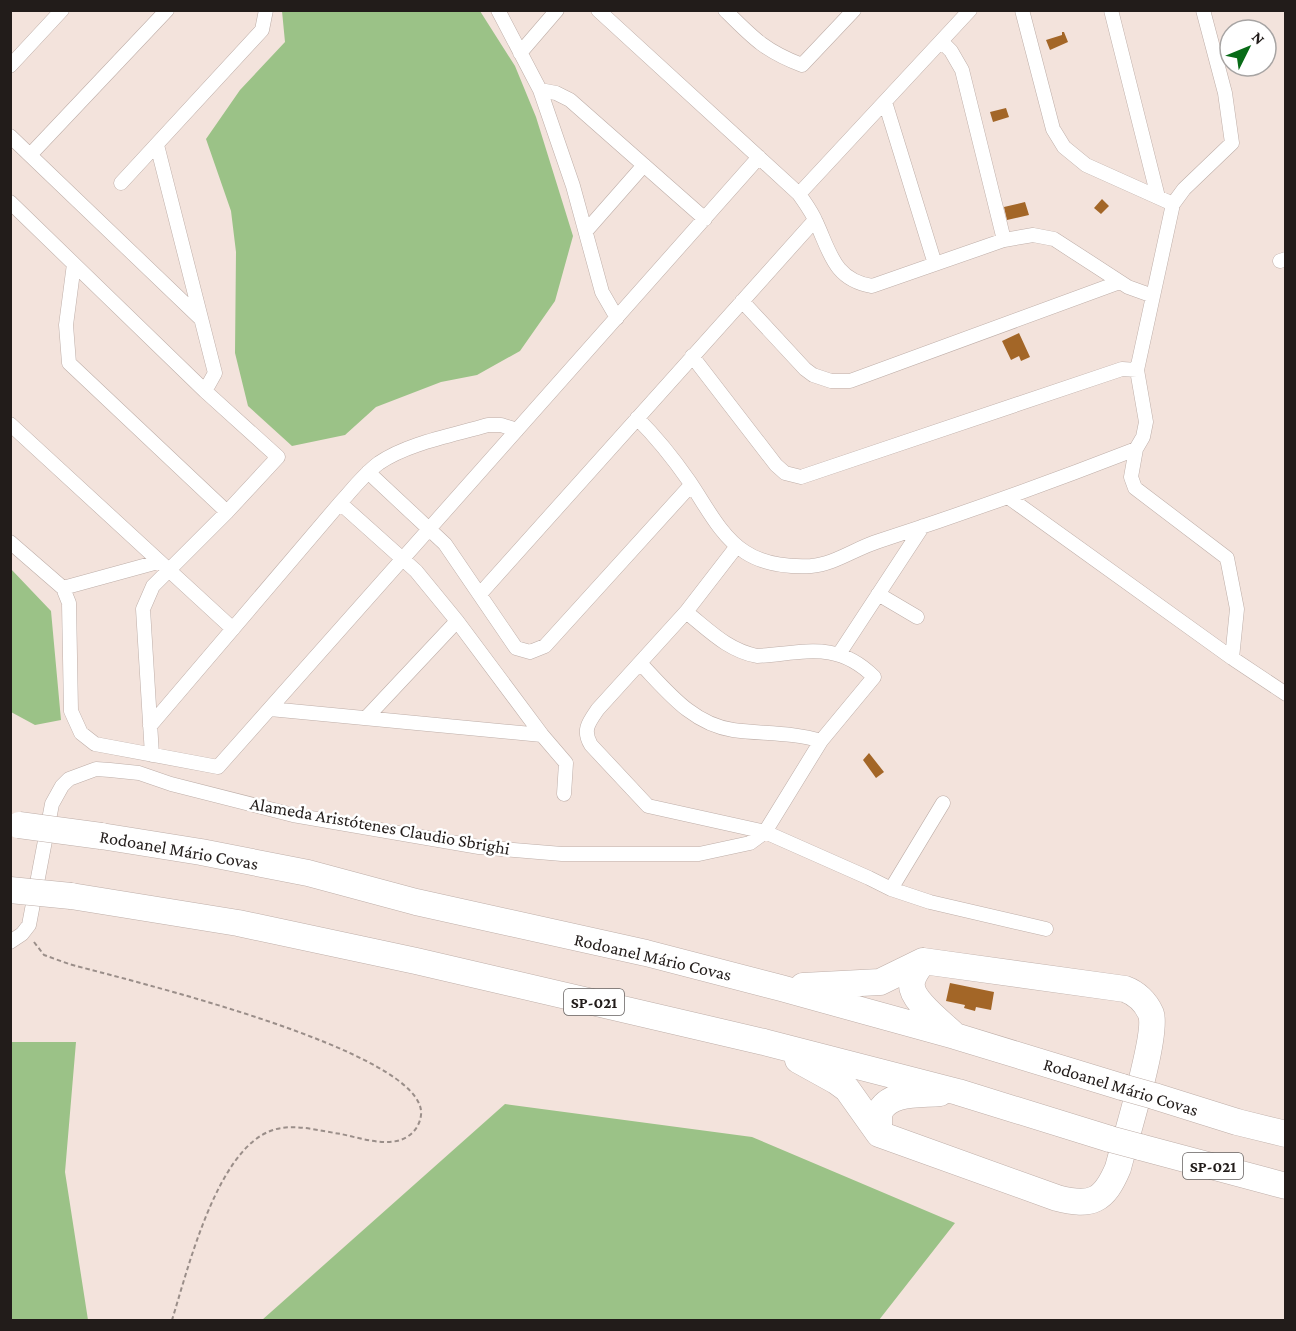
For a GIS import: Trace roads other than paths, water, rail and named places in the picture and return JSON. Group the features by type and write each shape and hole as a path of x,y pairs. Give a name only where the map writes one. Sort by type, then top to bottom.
{"highway":[{"name":"Rodoanel Mário Covas","path":"15,824 201,852 308,873 416,902 646,953 955,1036 1237,1122 1286,1134"},
{"name":"SP-021","path":"10,890 71,896 249,926 416,961 764,1041 958,1092 1140,1147 1286,1186"},
{"path":"923,961 911,983 913,992 920,1003 955,1036"},
{"path":"764,1041 842,1084 857,1100 879,1134 1057,1198 1082,1203 1095,1200 1111,1185 1118,1168 1152,1038 1150,1013 1138,996 1125,989 923,961 880,982 781,988"},
{"path":"879,1134 879,1113 890,1100 904,1096 958,1092"}],"street":[{"path":"10,66 62,10"},
{"path":"30,155 167,10"},
{"path":"122,183 262,30 266,10"},
{"path":"498,10 540,90 563,153 602,292 617,318"},
{"path":"520,53 557,10"},
{"path":"598,10 799,194 815,220 832,261 843,274 857,282 872,286 1004,240 1033,235 1054,239 1128,287 1153,296"},
{"path":"725,10 760,44 778,56 802,64 854,10"},
{"path":"799,194 970,10"},
{"path":"1022,10 1053,129 1058,138 1086,165 1173,204"},
{"path":"1112,10 1158,197"},
{"path":"1203,10 1225,93 1232,143 1184,189 1173,204 1137,370 1146,422 1143,437 1136,449 1131,477 1135,488 1227,558 1237,609 1233,658"},
{"path":"942,42 951,51 962,70 1004,240"},
{"path":"540,90 556,93 570,100 705,219"},
{"path":"885,102 935,264"},
{"path":"10,136 201,319"},
{"path":"156,145 215,373 205,391"},
{"path":"10,542 63,588 69,603 71,711 76,726 85,737 95,744 218,768 759,157"},
{"path":"586,231 644,165"},
{"path":"10,202 205,391 278,457 227,512 163,566 143,609 152,755"},
{"path":"480,594 815,220"},
{"path":"74,264 66,326 69,363 227,512"},
{"path":"742,301 805,369 822,379 841,382 850,381 1120,282"},
{"path":"692,356 776,465 785,473 801,477 1122,369 1137,370"},
{"path":"637,418 660,441 723,531 737,546 768,563 810,566 1008,497 1136,449"},
{"path":"10,424 233,628"},
{"path":"150,726 368,472 399,452 488,425 501,425 517,430"},
{"path":"368,472 445,544 516,648 530,652 544,646 691,485"},
{"path":"1008,497 1286,694"},
{"path":"340,503 416,572 457,621 542,735 566,763 564,794"},
{"path":"839,654 923,526"},
{"path":"737,546 686,612 598,709 586,726 586,736 591,746 648,806 765,832 891,890 930,902 1046,929"},
{"path":"63,588 163,566"},
{"path":"879,594 917,617"},
{"path":"686,612 724,644 746,654 757,656 821,652 839,654 861,664 874,677 821,741 765,832"},
{"path":"366,718 457,621"},
{"path":"640,663 683,707 712,724 735,730 809,737 821,741"},
{"path":"270,709 542,735"},
{"name":"Alameda Aristótenes Claudio Sbrighi","path":"10,942 22,934 29,925 52,804 62,786 69,779 96,769 139,773 171,784 293,815 478,847 562,854 699,854 750,843 765,832"},
{"path":"891,890 943,802"}]}
